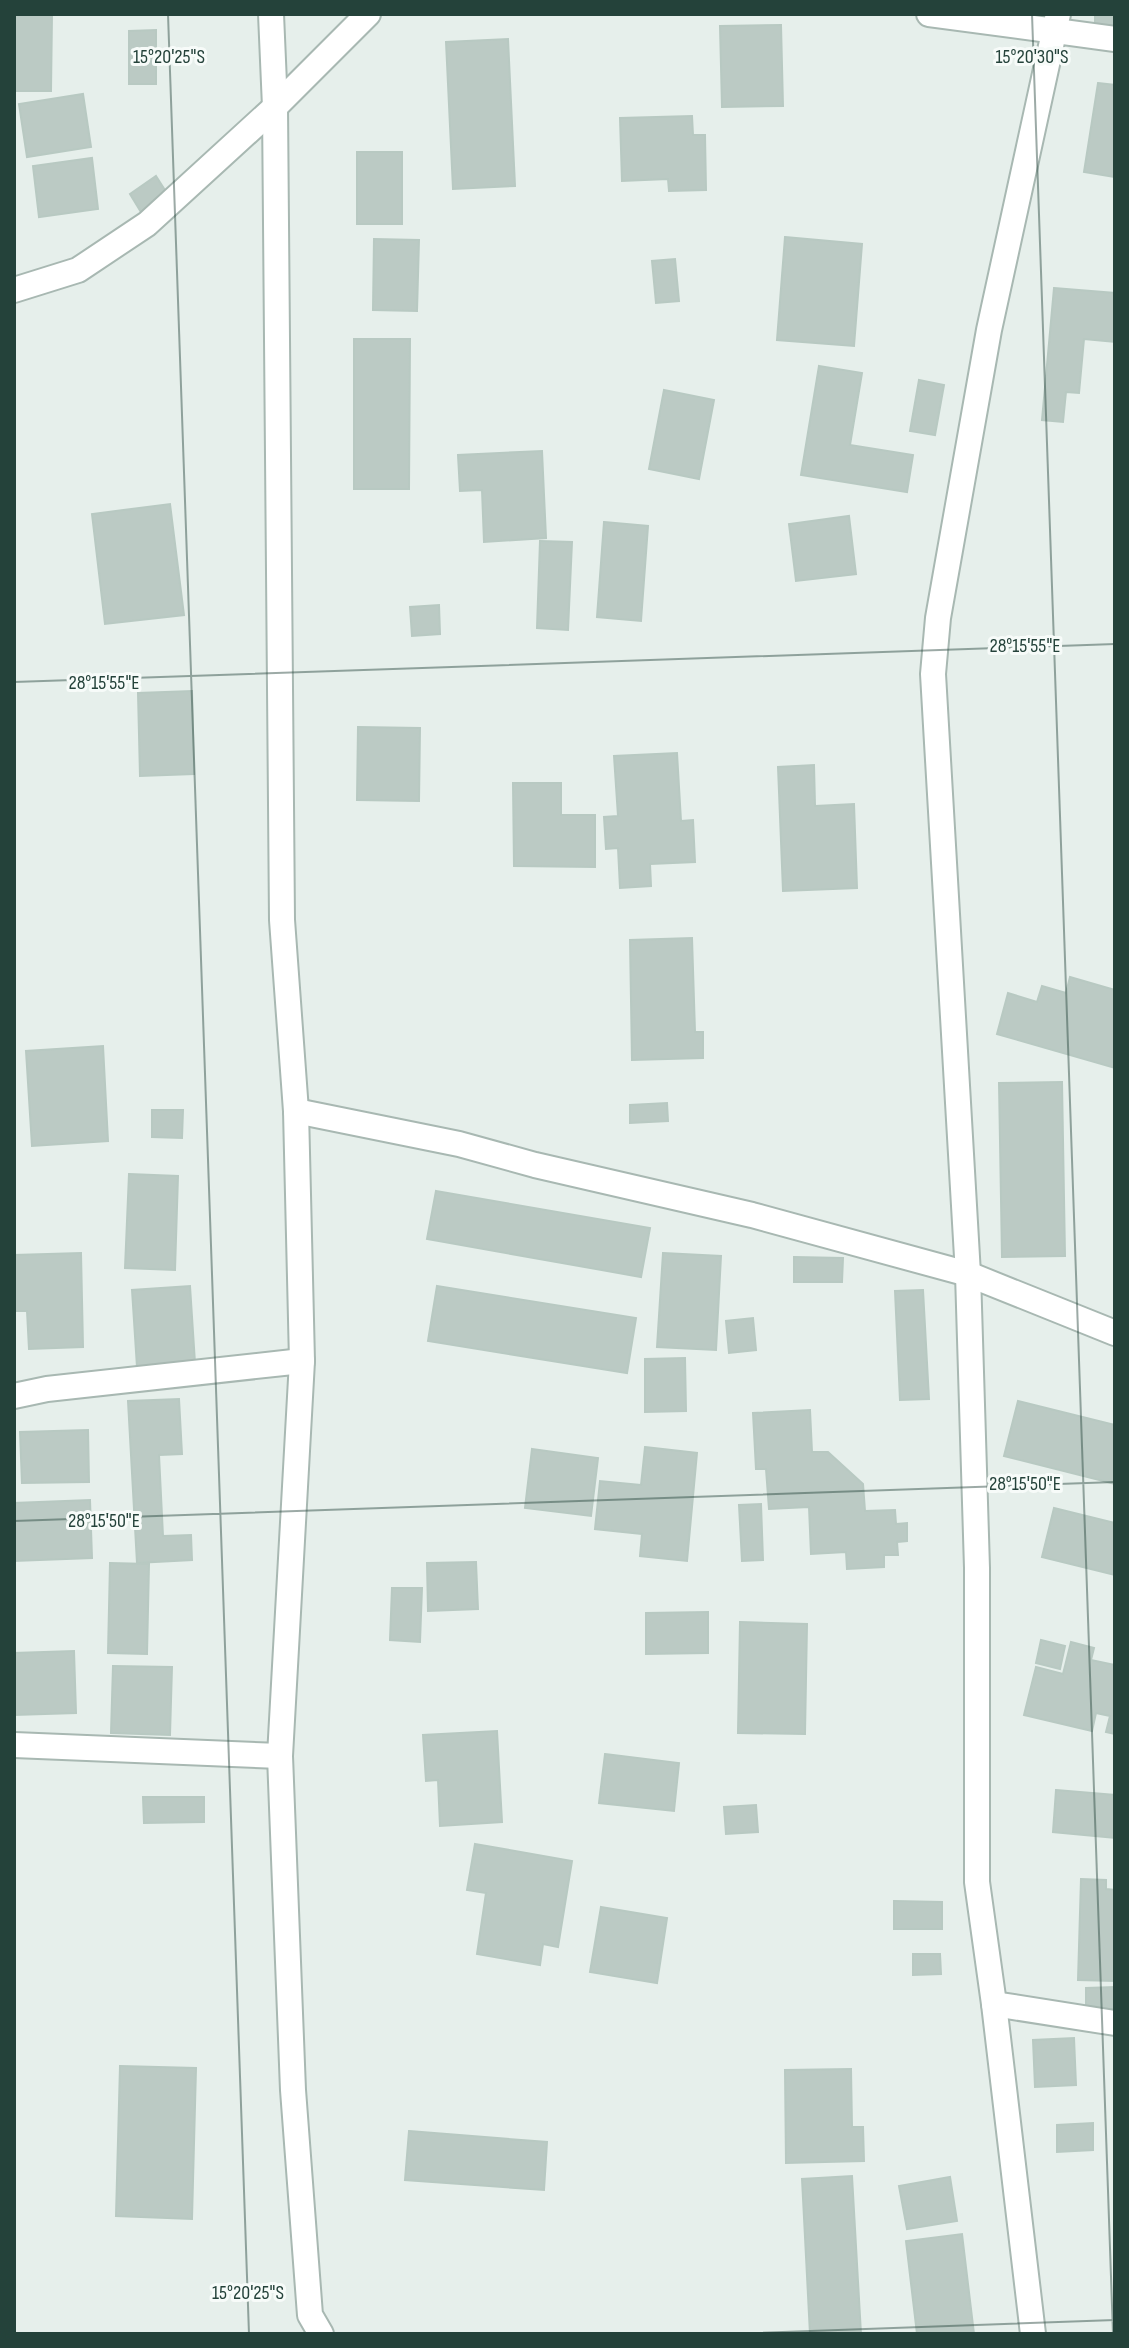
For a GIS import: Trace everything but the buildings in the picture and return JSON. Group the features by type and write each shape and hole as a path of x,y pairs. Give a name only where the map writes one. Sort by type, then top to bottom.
{"street":[{"path":"271,14 275,107 282,920 296,1111 302,1361 280,1756 293,2090 310,2315 321,2334"},
{"path":"14,290 78,270 147,224 275,107 368,14"},
{"path":"929,14 1057,22 1115,39"},
{"path":"1033,2334 977,1882 977,1568 968,1274 933,674 938,618 989,330 1057,22"},
{"path":"296,1111 459,1144 535,1165 752,1215 968,1274 1115,1333"},
{"path":"14,1396 47,1389 302,1361"},
{"path":"14,1745 280,1756"},
{"path":"994,2004 1115,2023"}]}
